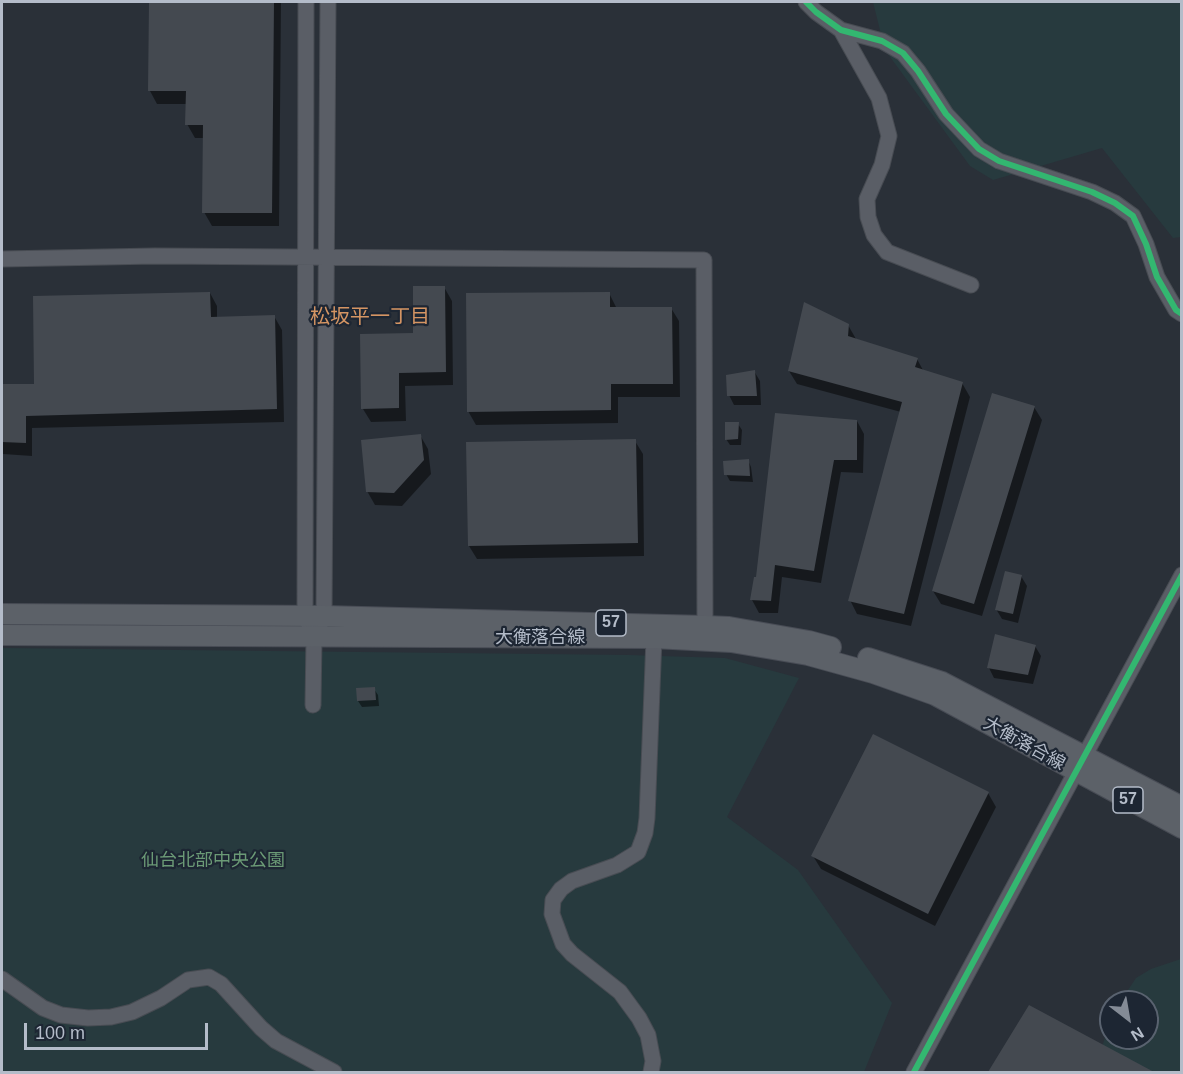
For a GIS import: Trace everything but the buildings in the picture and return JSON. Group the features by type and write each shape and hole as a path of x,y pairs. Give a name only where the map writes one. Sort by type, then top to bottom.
{"main road":[{"name":"大衡落合線","path":"2,614 315,616 705,626 729,627 809,641 942,682 1182,828"},
{"name":"大衡落合線","path":"2,635 654,638 731,642 808,655 873,673 934,695 1080,764 1182,807"}],"street":[{"path":"306,2 306,257 315,616"},
{"path":"313,705 326,257 328,2"},
{"path":"806,2 841,30 882,41 903,53 918,70 946,114 979,149 999,161 1092,192 1115,203 1132,216 1146,244 1157,277 1176,309 1182,314"},
{"path":"841,30 879,98 890,136 882,165 867,198 868,217 874,235 887,252 971,285"},
{"path":"2,259 155,256 704,260 705,626"},
{"path":"914,1072 1182,575"},
{"path":"651,1072 653,1061 648,1035 639,1018 620,992 567,949 556,930 552,914 553,900 561,889 572,881 617,865 638,852 645,833 647,818 654,638"},
{"path":"2,979 43,1008 61,1015 88,1018 111,1017 132,1012 161,998 188,980 209,977 221,984 276,1041 334,1072"}],"green space":[{"path":"873,2 1181,2 1181,237 1173,238 1102,148 993,180 970,166 885,50"},
{"name":"仙台北部中央公園","path":"2,648 725,658 799,678 727,817 798,870 892,1003 864,1072 2,1072"},
{"path":"1181,959 1181,1072 1097,1072 1101,1050 1159,1050 1159,990 1128,990 1136,978 1151,969"}],"cycle path":[{"path":"806,2 841,30 882,41 903,53 918,71 946,114 979,149 999,161 1092,192 1115,203 1133,216 1146,244 1157,277 1176,310 1182,314"},
{"path":"914,1072 1182,575"}],"district":[{"name":"松坂平一丁目","path":"370,317"}]}
